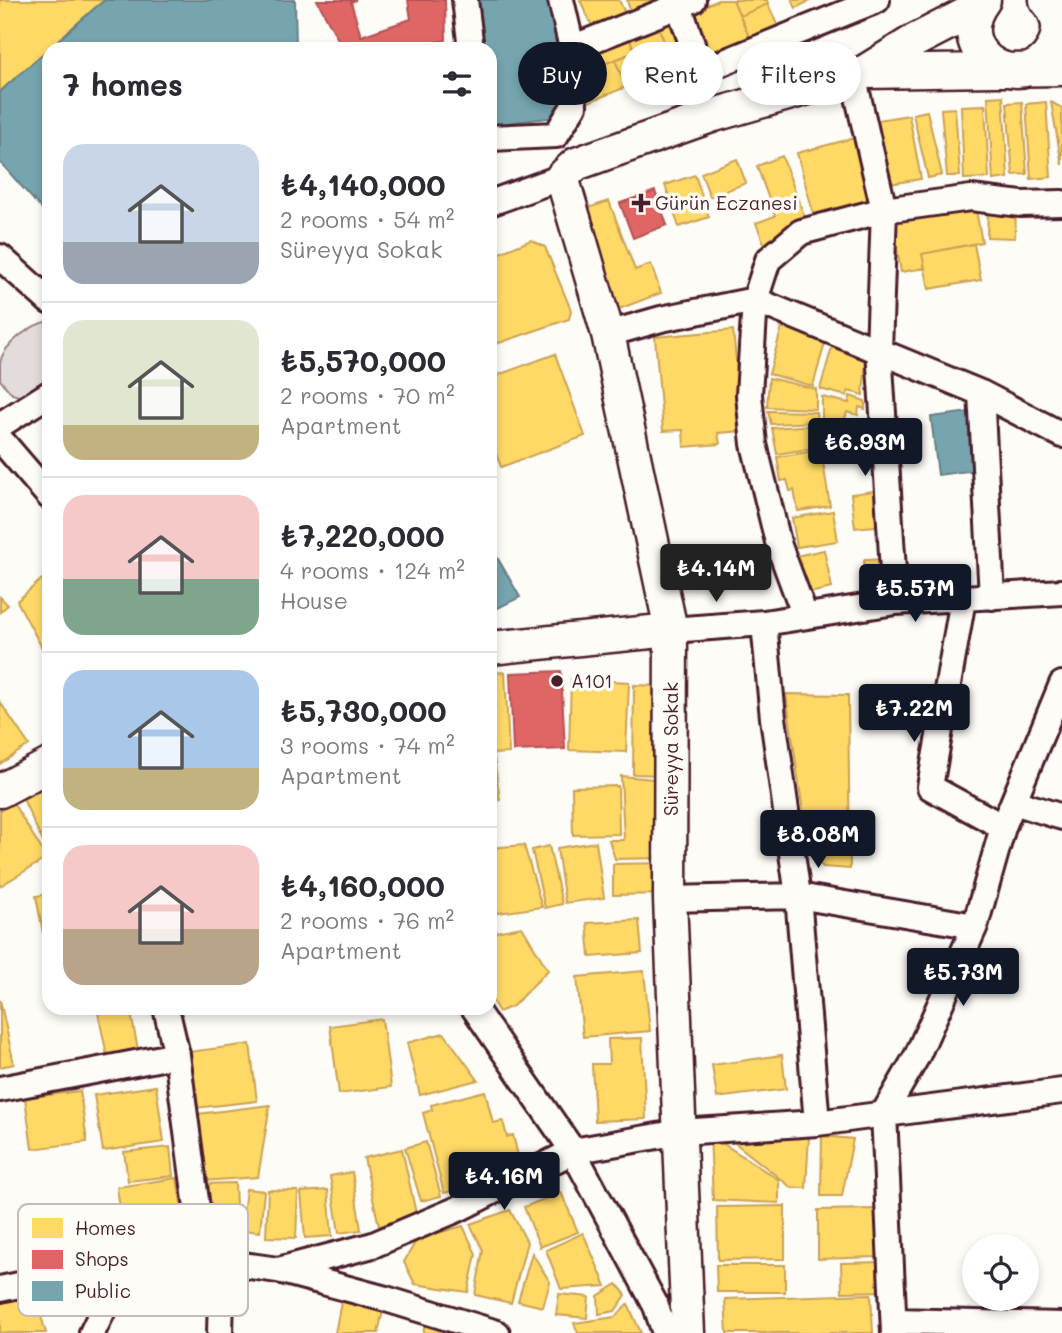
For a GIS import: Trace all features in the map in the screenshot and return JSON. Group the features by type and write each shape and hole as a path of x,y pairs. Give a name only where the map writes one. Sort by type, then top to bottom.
{"main road":[{"path":"1049,0 1062,6"},
{"path":"980,3 974,20 976,45 983,56 1004,70 1017,71 1031,68 1043,61 1053,49 1058,35 1057,21 1049,0"},
{"path":"861,72 980,3"},
{"path":"861,74 1062,69"},
{"path":"562,177 576,164 749,105"},
{"name":"Süreyya Sokak","path":"562,177 608,334 671,630 670,899 688,1333"},
{"path":"497,647 671,630"},
{"path":"0,791 42,769"}],"street":[{"path":"465,0 470,42"},
{"path":"561,0 571,42"},
{"path":"723,62 877,0"},
{"path":"586,42 683,2 692,42"},
{"path":"861,90 884,210 879,350 895,602"},
{"path":"497,138 556,135 574,105"},
{"path":"497,200 562,177"},
{"path":"805,616 779,546 754,444 748,395 755,300 768,260 801,232 884,210 971,198 1021,204 1062,203"},
{"path":"0,257 42,295"},
{"path":"608,334 661,319 755,300 981,393 1062,435"},
{"path":"981,393 992,597"},
{"path":"0,425 42,398"},
{"path":"0,439 42,488"},
{"path":"671,630 764,623 895,602 1062,592"},
{"path":"963,599 930,787 1003,827"},
{"path":"764,623 774,718 799,895 817,1123"},
{"path":"1062,688 1003,827 975,926 917,1056 884,1113 895,1327 1062,1325"},
{"path":"1014,802 1062,817"},
{"path":"670,899 799,895 975,926"},
{"path":"168,1015 203,1204"},
{"path":"479,1015 573,1151 656,1306 664,1333"},
{"path":"0,1089 177,1055"},
{"path":"278,1270 373,1245 458,1209 573,1151 680,1132 817,1123 1062,1091"},
{"path":"248,1264 386,1299 497,1333"},
{"path":"0,1290 18,1286"},
{"path":"92,1333 100,1316"}],"shaded area":[{"path":"42,323 42,394 31,400 12,394 0,380 0,363 12,342"}],"building: Homes":[{"path":"0,0 105,0 57,42 42,42 42,55 0,92"},
{"path":"580,0 619,0 625,13 593,28"},
{"path":"627,0 665,0 630,11"},
{"path":"718,0 733,0 751,41 737,42 737,47 723,53 723,42 707,42 694,11"},
{"path":"733,0 767,0 768,4 740,16"},
{"path":"792,0 811,0 796,8"},
{"path":"768,4 779,29 751,41 740,16"},
{"path":"672,17 683,42 664,42 657,24"},
{"path":"657,24 664,42 631,42 628,35"},
{"path":"628,35 631,42 621,42 621,57 607,63 605,42"},
{"path":"621,58 621,75 615,60"},
{"path":"615,60 621,75 621,89 607,95 607,63"},
{"path":"1003,96 1008,178 993,180 988,97"},
{"path":"1022,102 1027,174 1013,175 1007,103"},
{"path":"1046,102 1051,177 1031,179 1026,104"},
{"path":"1051,102 1062,108 1062,165"},
{"path":"985,105 989,178 964,179 961,106"},
{"path":"955,108 960,176 947,176 941,109"},
{"path":"927,111 942,175 928,178 913,114"},
{"path":"909,115 921,179 889,184 878,120"},
{"path":"858,137 877,204 815,220 797,153"},
{"path":"782,156 805,218 791,224 795,235 765,246 756,223 775,216 757,166"},
{"path":"737,159 746,183 710,197 701,173"},
{"path":"695,175 709,217 679,227 665,185"},
{"path":"609,201 635,270 651,264 661,293 619,309 582,210"},
{"path":"975,205 982,242 922,254 925,268 901,272 892,221"},
{"path":"988,209 1016,210 1015,238 987,237"},
{"path":"531,240 545,247 571,310 569,319 497,344 497,254"},
{"path":"974,244 981,280 929,289 922,254"},
{"path":"782,327 826,339 813,386 769,374"},
{"path":"733,330 743,431 718,433 720,444 684,447 683,430 663,431 655,337"},
{"path":"832,347 866,361 863,395 848,391 847,396 820,389"},
{"path":"555,354 585,436 501,467 497,456 497,375"},
{"path":"769,378 816,389 816,409 767,407"},
{"path":"850,396 865,401 865,409 859,407 858,415 847,412 839,441 822,438 822,397 849,403"},
{"path":"768,411 816,412 817,422 771,424"},
{"path":"816,425 820,447 777,454 772,428"},
{"path":"821,450 830,506 798,511 794,490 790,491 787,480 781,481 777,457"},
{"path":"882,490 885,525 855,528 851,494"},
{"path":"833,511 838,541 797,547 792,518"},
{"path":"824,550 832,588 804,594 796,556"},
{"path":"888,559 889,581 865,581 864,560"},
{"path":"42,579 42,648 17,601"},
{"path":"0,597 8,605 0,612"},
{"path":"505,672 509,753 497,754 497,673"},
{"path":"571,679 629,682 626,752 569,750"},
{"path":"634,685 664,686 663,775 633,774"},
{"path":"786,694 848,695 850,869 823,867 809,853"},
{"path":"0,702 29,745 0,764"},
{"path":"621,776 665,780 664,858 615,859 609,840 624,840"},
{"path":"497,778 500,800 497,801"},
{"path":"618,786 619,834 573,835 572,787"},
{"path":"42,790 42,840 23,799"},
{"path":"13,803 42,850 42,861 0,886 0,811"},
{"path":"596,842 604,898 565,903 557,848"},
{"path":"524,845 542,907 497,913 497,847"},
{"path":"549,846 562,904 545,908 532,850"},
{"path":"665,863 665,894 613,895 613,864"},
{"path":"42,895 42,928 36,896"},
{"path":"639,920 642,953 590,957 587,923"},
{"path":"522,927 548,970 513,1006 499,1012 497,1009 497,932"},
{"path":"644,971 650,1031 583,1037 577,977"},
{"path":"0,1000 14,1064 0,1067"},
{"path":"98,1015 131,1015 138,1050 107,1055"},
{"path":"382,1019 391,1087 339,1094 330,1026"},
{"path":"444,1033 478,1080 420,1095 407,1043"},
{"path":"642,1038 646,1119 595,1121 592,1064 609,1064 608,1039"},
{"path":"250,1044 257,1101 195,1108 188,1052"},
{"path":"782,1055 786,1089 717,1098 712,1065"},
{"path":"156,1086 164,1142 103,1151 94,1095"},
{"path":"80,1091 87,1142 32,1149 25,1098"},
{"path":"485,1091 493,1123 503,1121 507,1137 513,1135 519,1160 498,1166 499,1171 464,1184 465,1188 444,1193 423,1113 432,1110 431,1105"},
{"path":"270,1105 258,1177 202,1181 198,1114"},
{"path":"770,1132 809,1136 806,1188 792,1188 725,1135"},
{"path":"710,1135 779,1180 779,1203 713,1200"},
{"path":"822,1136 853,1139 842,1196 821,1196"},
{"path":"426,1142 441,1196 421,1201 405,1148"},
{"path":"170,1147 173,1176 128,1181 124,1152"},
{"path":"402,1149 417,1218 379,1226 364,1158"},
{"path":"352,1172 361,1230 339,1233 330,1176"},
{"path":"177,1178 181,1204 119,1204 117,1187"},
{"path":"235,1183 236,1204 203,1204 202,1184"},
{"path":"246,1189 264,1191 260,1232 248,1231 248,1204 244,1204"},
{"path":"268,1190 298,1191 296,1238 266,1237"},
{"path":"328,1190 332,1236 305,1238 301,1192"},
{"path":"561,1192 578,1232 540,1247 524,1207"},
{"path":"785,1206 785,1259 718,1260 717,1207"},
{"path":"877,1209 877,1257 818,1259 818,1210"},
{"path":"510,1210 527,1242 511,1303 475,1295 483,1250 470,1224"},
{"path":"463,1226 476,1254 468,1292 415,1284 404,1262 417,1239"},
{"path":"583,1233 606,1286 561,1289 546,1250"},
{"path":"532,1253 550,1282 543,1307 518,1301"},
{"path":"884,1262 885,1291 842,1292 841,1263"},
{"path":"716,1265 785,1265 785,1292 717,1292"},
{"path":"617,1284 626,1295 615,1311 599,1314 598,1296"},
{"path":"559,1294 589,1297 587,1318 556,1315"},
{"path":"871,1294 873,1333 727,1333 725,1299"},
{"path":"342,1297 384,1306 378,1333 335,1333"},
{"path":"18,1298 18,1316 41,1316 46,1333 0,1333 0,1304"},
{"path":"628,1304 641,1333 578,1333 574,1323 615,1317"},
{"path":"426,1319 453,1326 451,1333 423,1333"}],"building: Shops":[{"path":"317,0 356,0 351,2 361,36 411,19 408,0 445,0 446,40 339,42"},
{"path":"655,191 667,225 633,238 620,203"},
{"path":"561,671 565,749 513,751 510,673"}],"building: Public":[{"path":"105,0 295,0 296,42 56,42"},
{"path":"472,0 550,0 555,42 518,42 518,105 564,105 565,116 497,124 497,42 477,42"},
{"path":"42,55 42,210 0,162 0,92"},
{"path":"969,412 977,470 938,475 931,417"},
{"path":"497,557 520,597 497,608"}],"place":[{"name":"Gürün Eczanesi","path":"641,203"},
{"name":"A101","path":"557,681"}]}
